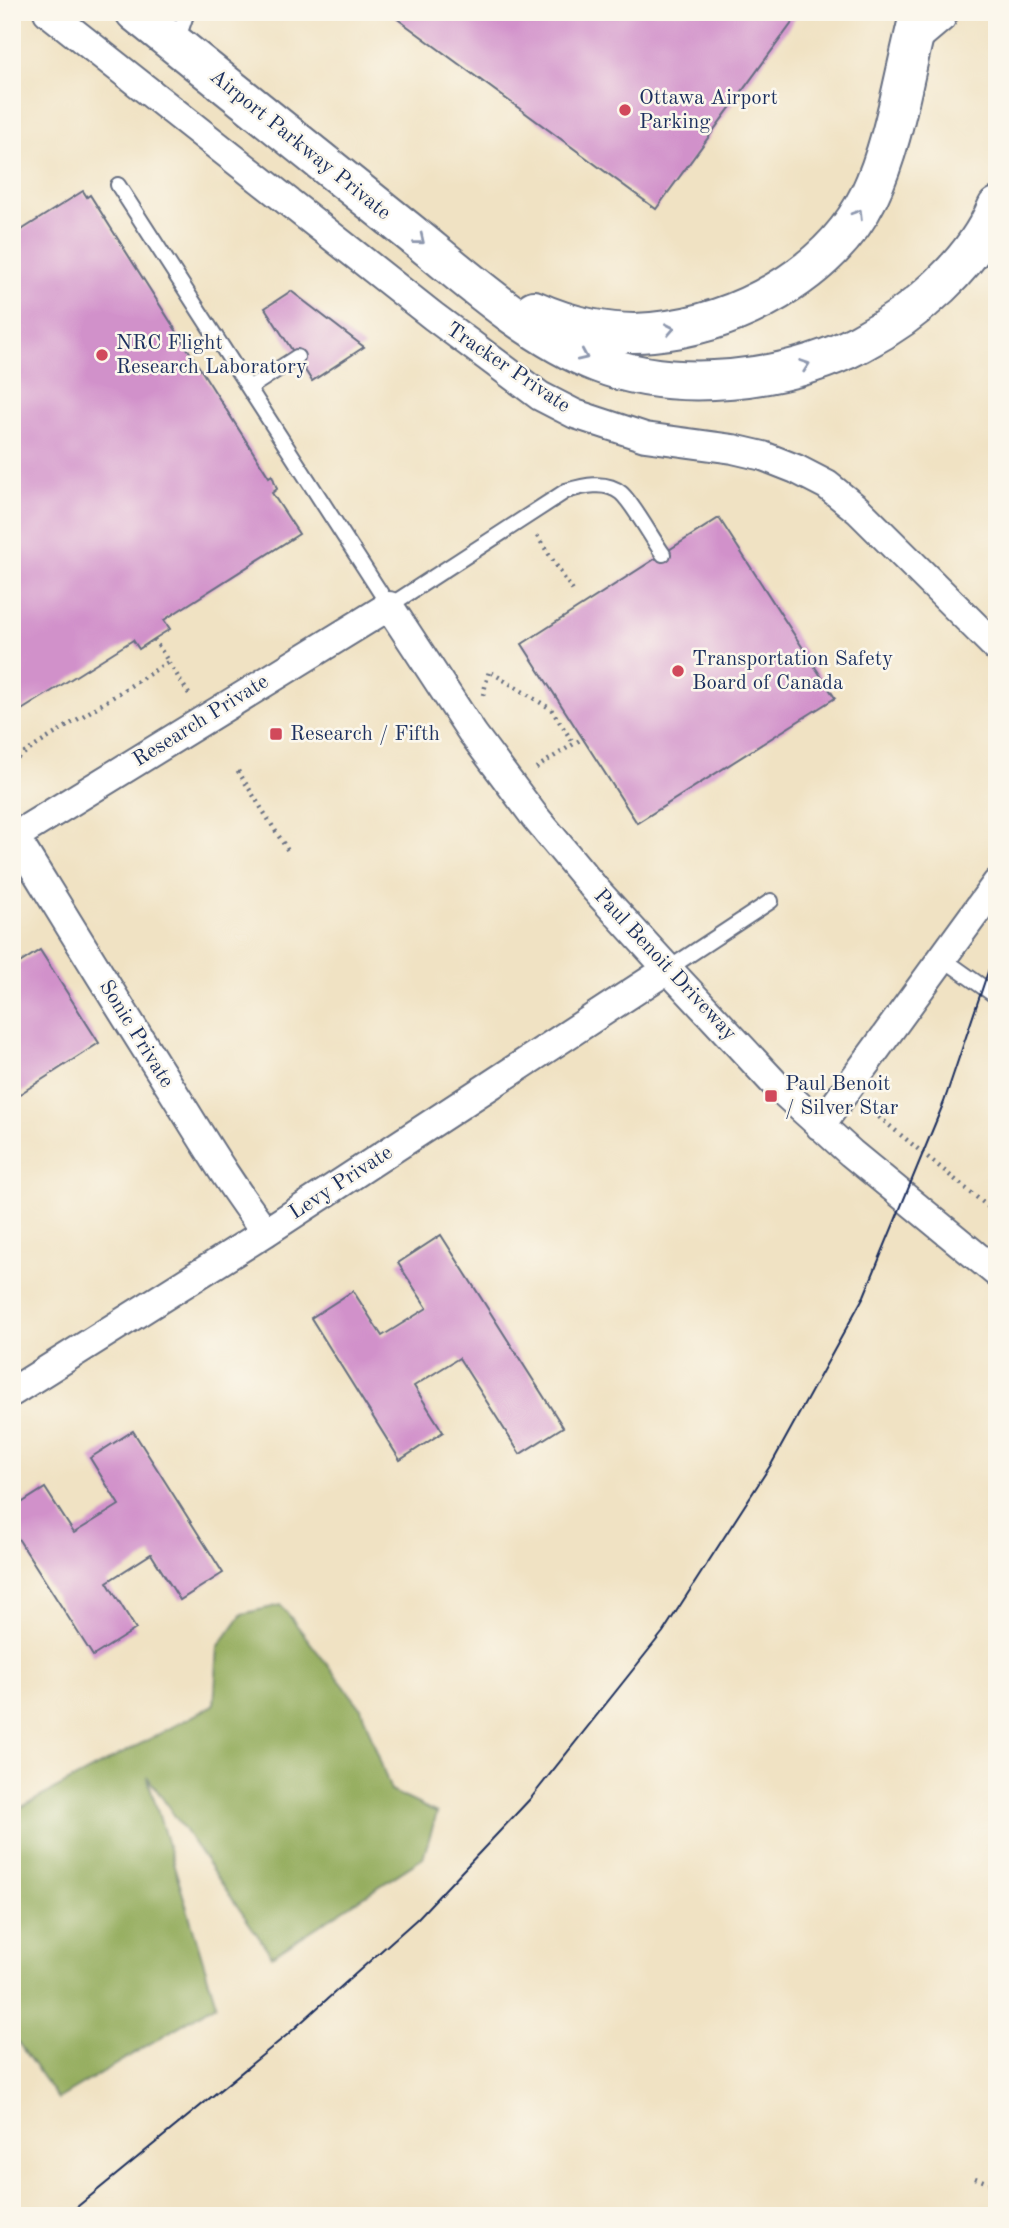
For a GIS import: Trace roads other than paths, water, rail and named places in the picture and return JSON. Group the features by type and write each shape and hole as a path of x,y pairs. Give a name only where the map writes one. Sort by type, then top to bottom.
{"highway":[{"name":"Airport Parkway Private","path":"135,12 181,28 466,277 541,335 600,364 654,377 735,378 790,370 841,353 875,335 946,279 972,248 997,206"},
{"name":"Airport Parkway Private","path":"466,277 537,312 573,325 609,331 652,332 690,324 734,312 775,292 807,271 829,249 851,225 868,197 882,163 920,12"}],"street":[{"name":"Tracker Private","path":"48,12 433,316 541,396 575,414 645,437 733,449 763,456 817,480 858,510 997,648"},
{"name":"Paul Benoit Driveway","path":"389,606 473,734 595,889 777,1086 820,1126 997,1273"},
{"name":"Research Private","path":"13,835 389,606"},
{"name":"Sonic Private","path":"13,835 209,1150 241,1200 266,1232"},
{"path":"820,1126 997,883"},
{"name":"Levy Private","path":"12,1392 266,1232 668,969"}],"lane":[{"path":"909,53 947,22 952,12"},
{"path":"118,185 389,606 566,491 597,485 621,493 663,554"},
{"path":"249,388 297,357"},
{"path":"668,969 771,901"},
{"path":"942,958 997,997"}],"tram line":[{"path":"66,2216 287,2035 418,1918 531,1798 663,1632 772,1463 864,1296 944,1102 997,945"}],"place":[{"name":"Ottawa Airport Parking","path":"625,110"},
{"name":"NRC Flight Research Laboratory","path":"102,355"},
{"name":"Transportation Safety Board of Canada","path":"678,671"},
{"name":"Research / Fifth","path":"276,734"},
{"name":"Paul Benoit / Silver Star","path":"771,1096"}]}
